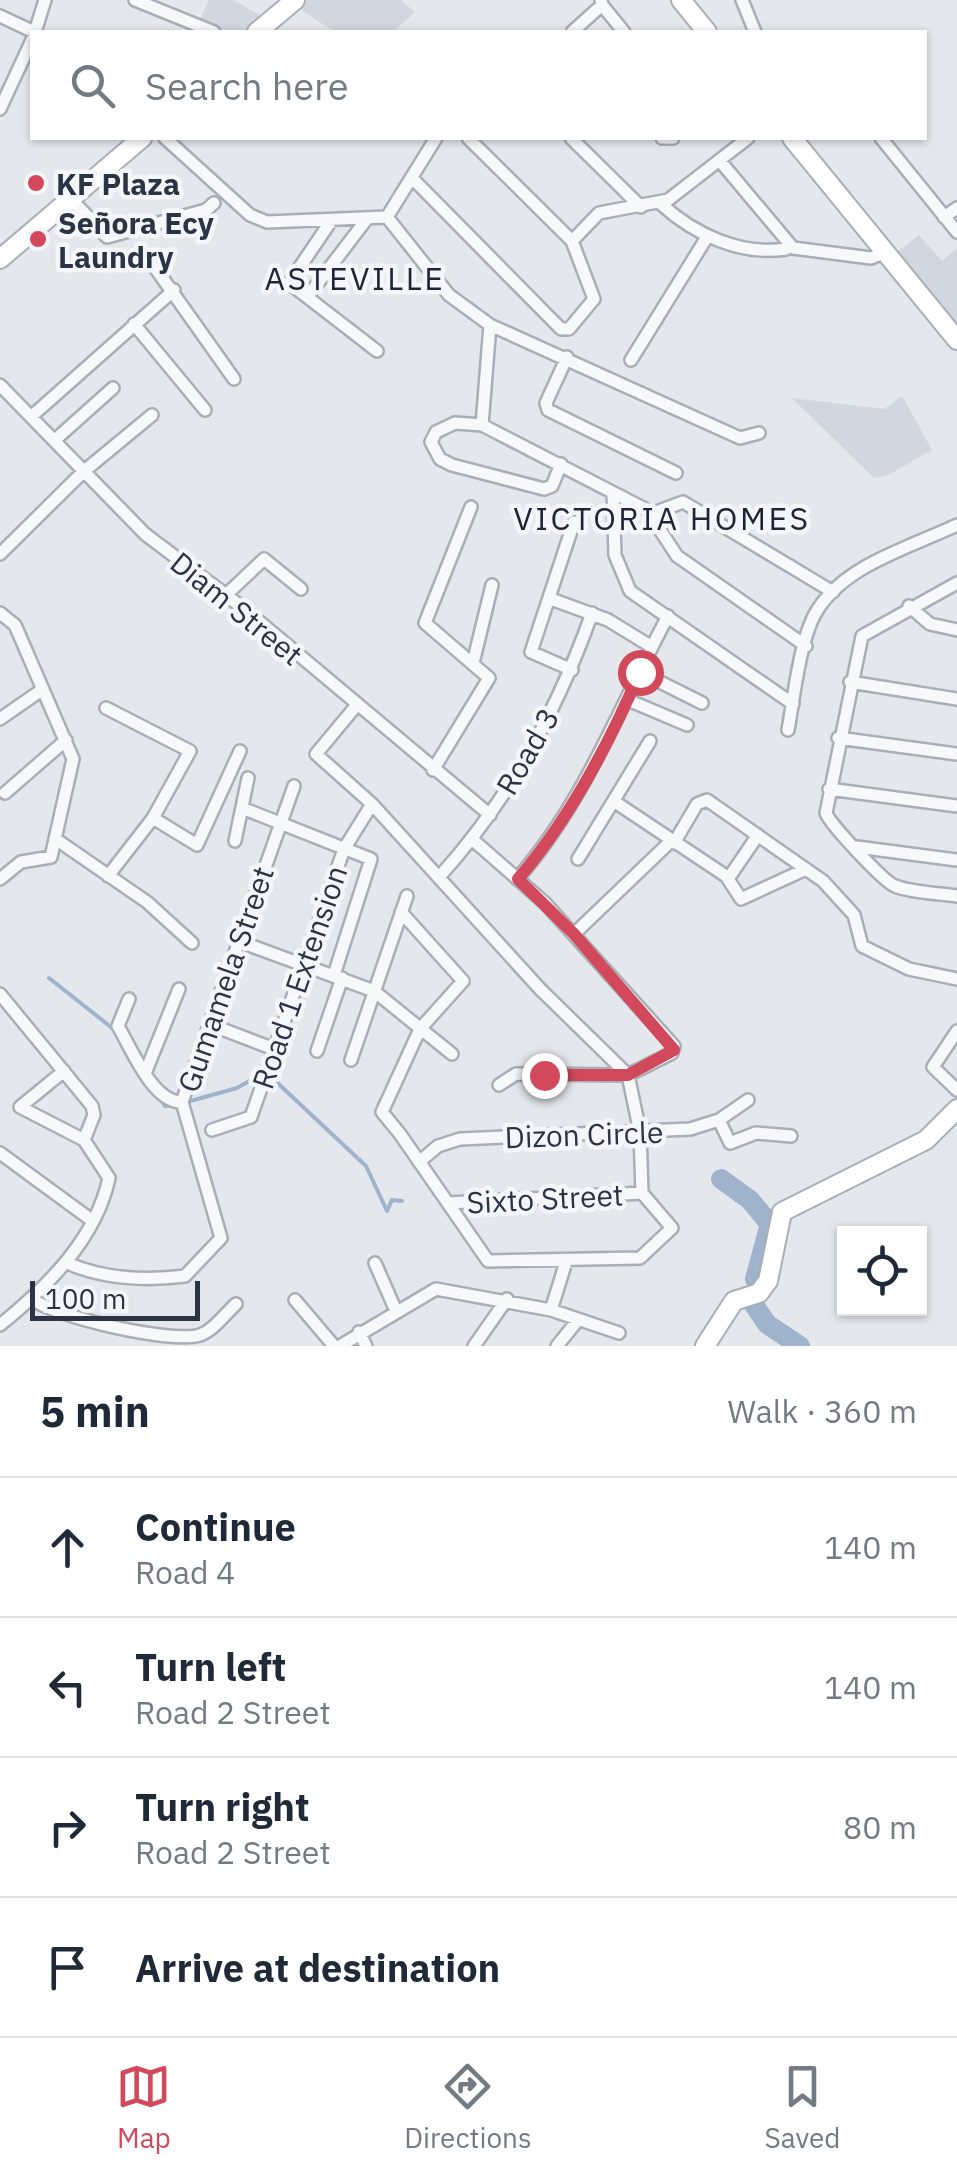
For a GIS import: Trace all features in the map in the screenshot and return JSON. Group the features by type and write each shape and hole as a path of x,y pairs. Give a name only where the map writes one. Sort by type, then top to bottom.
{"street":[{"path":"36,30 45,0"},
{"path":"135,0 209,30"},
{"path":"260,30 295,0"},
{"path":"681,0 705,30"},
{"path":"742,0 755,30"},
{"path":"574,30 602,3 622,30"},
{"path":"0,16 30,33"},
{"path":"0,109 28,67"},
{"path":"0,258 140,140"},
{"path":"167,140 250,215 267,222 388,217 435,140"},
{"path":"412,179 566,330 591,308 594,300 572,240 470,140"},
{"path":"573,140 641,207"},
{"path":"572,240 599,213 662,204 746,140"},
{"path":"794,140 957,340"},
{"path":"883,140 957,232"},
{"path":"720,161 793,248 872,258 886,252"},
{"path":"72,200 107,237 206,210 214,203"},
{"path":"662,204 707,237 740,246 786,249"},
{"path":"944,217 957,208"},
{"path":"388,217 449,295 490,324 740,438 759,432"},
{"path":"308,296 366,220"},
{"path":"330,221 288,279 376,351"},
{"path":"631,360 707,237"},
{"path":"156,269 234,378"},
{"path":"32,415 174,290"},
{"path":"134,324 205,410"},
{"path":"482,425 490,324"},
{"path":"567,357 546,403 548,410 676,473"},
{"name":"Diam Street","path":"0,385 145,534 226,594 490,815"},
{"path":"56,439 113,388"},
{"path":"0,554 83,472 152,414"},
{"path":"560,464 552,486 544,490 477,474 452,465 432,451 436,432 455,423 482,425 560,464 650,514 677,556 806,646"},
{"path":"613,493 612,538 619,570 636,598 793,704"},
{"path":"650,514 683,502 832,592"},
{"path":"433,770 488,682 487,673 425,622 471,506"},
{"path":"572,670 531,655 574,522"},
{"path":"788,730 817,610 832,592 883,558 957,525"},
{"path":"226,594 264,559 301,589"},
{"path":"957,583 862,636 838,738 827,818 890,884 957,896"},
{"path":"472,663 492,585"},
{"path":"550,599 592,614 652,647"},
{"path":"910,606 930,624 957,630"},
{"path":"0,614 15,625 73,759 57,840 48,859 21,862 0,879"},
{"name":"Road 3","path":"440,876 490,815 572,670 592,614"},
{"path":"518,879 562,819 628,700 668,616"},
{"path":"640,672 702,702"},
{"path":"850,682 957,699"},
{"path":"0,719 43,689"},
{"path":"628,700 687,725"},
{"path":"356,706 316,754 372,804 540,989 628,1075 640,1132 642,1193 672,1228 640,1258 488,1261 382,1112 420,1029 463,981 400,912"},
{"path":"106,708 190,751 152,818 108,876"},
{"path":"838,738 957,754"},
{"path":"5,792 66,740"},
{"path":"578,859 650,741"},
{"path":"152,818 197,845 240,751"},
{"path":"235,841 248,778"},
{"name":"Gumamela Street","path":"67,1263 94,1274 185,1276 203,1260 222,1231 182,1102 278,822 294,786"},
{"path":"829,789 957,806"},
{"path":"574,934 672,842 704,799 806,869 854,916 862,946 909,969 957,979"},
{"path":"614,802 728,879 738,897 746,900 806,869"},
{"name":"Road 1 Extension","path":"212,1130 251,1118 344,848 372,804"},
{"path":"242,808 368,856 372,862 317,1051"},
{"path":"728,879 758,835"},
{"path":"57,840 147,902 192,943"},
{"path":"473,840 574,934 683,1064"},
{"path":"857,846 957,860"},
{"path":"351,1060 407,896"},
{"path":"238,941 374,991 452,1054"},
{"path":"146,1071 179,989"},
{"path":"0,994 94,1112 84,1140"},
{"path":"129,999 118,1026 164,1096 182,1102"},
{"path":"209,1024 274,1049"},
{"path":"957,1031 934,1067 957,1090"},
{"path":"499,1085 516,1074 628,1075 674,1050"},
{"path":"0,1325 67,1263 104,1198 109,1178 84,1140 20,1108 64,1071"},
{"name":"Dizon Circle","path":"418,1162 438,1146 460,1139 690,1129 719,1120 748,1100"},
{"path":"704,1346 734,1301 759,1293 768,1281 782,1212 926,1140 957,1108"},
{"path":"719,1120 730,1143 756,1133 791,1136"},
{"path":"0,1153 90,1219"},
{"name":"Sixto Street","path":"448,1203 642,1193"},
{"path":"551,1310 566,1262"},
{"path":"375,1264 396,1311"},
{"path":"295,1300 337,1346 436,1290 507,1299 619,1333"},
{"path":"32,1299 93,1321 189,1337 210,1330 236,1304"},
{"path":"474,1346 507,1299"},
{"path":"558,1346 578,1320"},
{"path":"359,1332 366,1346"}],"shaded area":[{"path":"209,0 233,0 262,16 246,30 223,30 200,19"},
{"path":"307,0 401,0 415,12 395,30 332,30 298,8"},
{"path":"919,235 942,261 957,248 957,329 894,254"},
{"path":"902,396 932,450 888,475 874,478 792,398 884,409"}],"waterway":[{"path":"49,978 116,1031"},
{"path":"187,1102 237,1088 260,1075"},
{"path":"269,1075 366,1166 387,1211 392,1200 402,1201"},
{"path":"159,1097 165,1106 174,1105"},
{"path":"721,1179 750,1200 770,1224 755,1279"},
{"path":"750,1299 767,1324 800,1346"}],"place":[{"name":"KF Plaza","path":"36,183"},
{"name":"Señora Ecy Laundry","path":"38,239"}],"district":[{"name":"ASTEVILLE","path":"355,278"},
{"name":"VICTORIA HOMES","path":"662,518"}],"route":[{"path":"544,1075 628,1075 674,1050 670,1040 574,934 518,879 562,819 620,718 640,672"}]}
